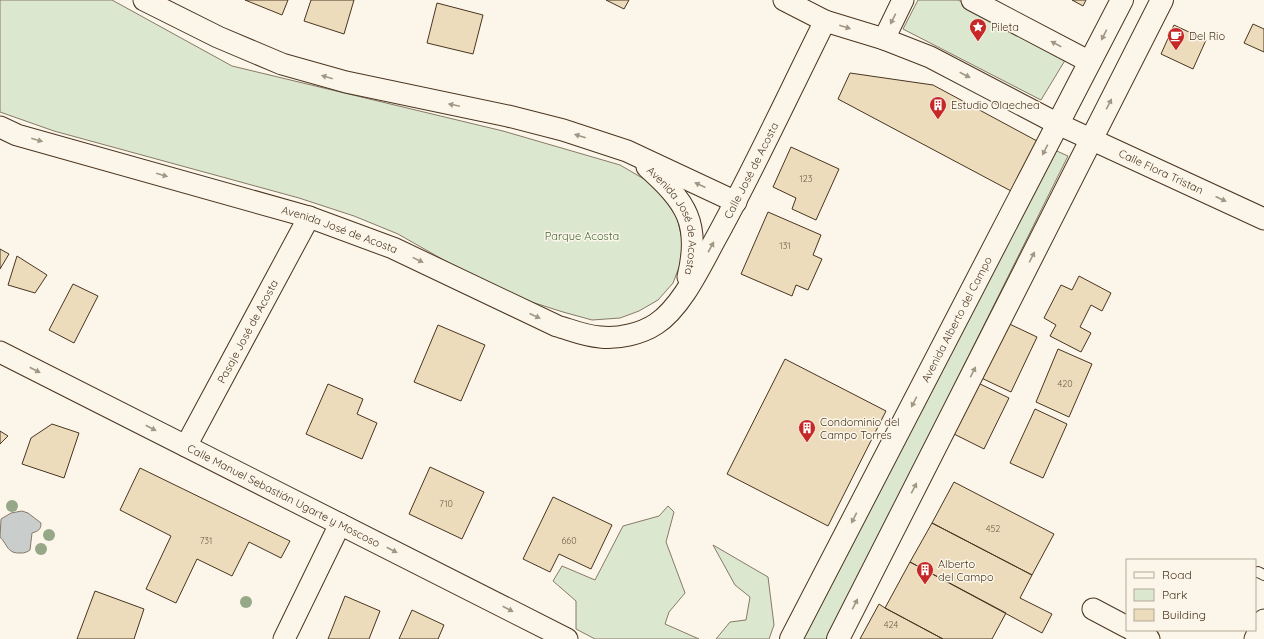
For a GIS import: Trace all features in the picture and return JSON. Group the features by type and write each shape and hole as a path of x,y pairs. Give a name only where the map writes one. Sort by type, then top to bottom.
{"main road":[{"name":"Avenida Alberto del Campo","path":"791,639 1122,0"},
{"path":"838,639 1162,0"}],"street":[{"name":"Avenida José de Acosta","path":"144,0 224,40 282,64 346,82 508,116 563,130 627,151 736,202"},
{"name":"Calle Flora Tristan","path":"784,0 825,21 884,38 930,57 1058,124 1264,219"},
{"path":"884,38 903,0"},
{"path":"972,0 1090,62"},
{"name":"Calle José de Acosta","path":"673,308 701,264 736,202 825,21"},
{"name":"Avenida José de Acosta","path":"0,127 17,135 309,217 393,248 557,326 581,334 601,338 624,336 640,332 655,325 673,308 687,282 694,250 690,219 674,192 647,166 627,151"},
{"name":"Pasaje José de Acosta","path":"186,446 309,217"},
{"name":"Calle Manuel Sebastián Ugarte y Moscoso","path":"0,352 567,639"},
{"path":"284,639 340,524"},
{"path":"1093,609 1126,627"},
{"path":"1255,639 1264,620"},
{"path":"1134,631 1149,639"}],"green space":[{"name":"Parque Acosta","path":"0,0 112,0 232,66 503,131 620,165 656,186 677,216 682,240 681,262 673,283 658,300 639,311 620,318 592,320 500,292 398,234 354,216 299,198 54,131 0,112"},
{"path":"918,0 958,0 1067,57 1041,100 903,29"},
{"path":"1050,148 1068,156 828,639 795,639"},
{"path":"668,506 674,512 666,542 685,593 669,612 665,624 699,639 595,639 576,629 576,601 553,581 562,566 595,580 623,526 659,516"},
{"path":"713,545 768,577 774,625 769,639 716,639 730,622 746,620 750,597 735,585"}],"shaded area":[{"path":"22,511 28,513 41,523 41,525 39,530 32,533 30,550 25,553 16,553 8,548 0,537 1,519 11,513"}],"building":[{"path":"245,0 288,0 282,15"},
{"path":"311,0 354,0 344,34 304,21"},
{"path":"606,0 629,0 624,9"},
{"path":"1072,0 1086,0 1083,6"},
{"path":"437,3 483,15 473,54 427,43"},
{"path":"1253,24 1264,29 1264,52 1244,43"},
{"path":"1174,25 1206,40 1193,69 1161,54"},
{"name":"Estudio Olaechea","path":"850,73 933,85 1037,141 1011,191 838,99"},
{"path":"791,147 839,169 816,220 792,209 796,198 773,187"},
{"path":"768,212 821,235 813,255 822,259 808,290 796,285 792,296 741,274"},
{"path":"0,249 9,254 0,269"},
{"path":"17,256 47,275 35,293 8,285"},
{"path":"1079,276 1111,293 1102,311 1091,305 1080,327 1091,333 1081,352 1050,336 1056,325 1044,318 1061,285 1072,290"},
{"path":"73,284 98,296 74,343 49,330"},
{"path":"1001,320 1037,337 1011,392 975,375"},
{"path":"438,325 485,345 461,401 414,382"},
{"path":"1058,349 1092,364 1069,417 1036,402"},
{"name":"Condominio del Campo Torres","path":"785,359 886,411 828,526 727,474"},
{"path":"974,381 1009,398 984,449 950,432"},
{"path":"328,384 363,399 357,414 377,423 362,459 306,434"},
{"path":"1035,409 1067,424 1043,478 1010,463"},
{"path":"52,424 79,433 64,478 22,464 31,438"},
{"path":"0,431 8,436 0,444"},
{"path":"430,467 484,492 462,539 409,514"},
{"path":"140,468 290,541 281,558 249,542 232,576 197,559 176,603 146,589 171,536 120,510"},
{"path":"954,482 1054,534 1032,575 932,523"},
{"path":"553,497 612,525 591,569 559,554 550,572 523,559"},
{"path":"932,523 1032,575 1020,598 1052,614 1042,633 910,562"},
{"name":"Alberto del Campo","path":"910,562 1006,613 992,639 943,639 885,608"},
{"path":"95,591 144,609 134,639 77,639"},
{"path":"345,596 380,611 369,639 328,639"},
{"path":"879,604 885,608 943,639 860,639"},
{"path":"412,610 444,625 438,639 399,639"}],"place":[{"name":"Pileta","path":"978,42"},
{"name":"Del Rio","path":"1176,51"},
{"name":"Estudio Olaechea","path":"938,120"},
{"name":"Condominio del Campo Torres","path":"807,443"},
{"name":"Alberto del Campo","path":"925,585"}]}
